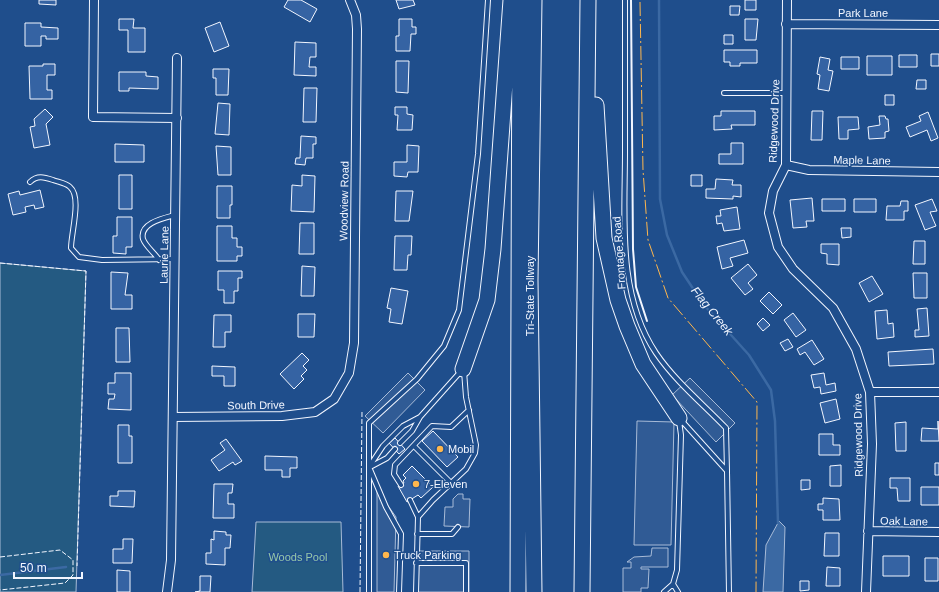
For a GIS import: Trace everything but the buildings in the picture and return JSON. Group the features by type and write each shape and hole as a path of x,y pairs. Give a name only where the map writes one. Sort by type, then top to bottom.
{"highway":[{"path":"463,369 487,300 493,249 511,0"},
{"name":"Tri-State Tollway","path":"518,592 520,0"},
{"name":"Tri-State Tollway","path":"534,0 530,280 534,592"},
{"path":"589,0 604,238 618,300 627,326 643,364 679,418"},
{"path":"582,592 589,0"}],"street":[{"path":"94,0 93,117 177,118"},
{"name":"Woodview Road","path":"334,399 349,373 354,343 357,28 356,15 350,0"},
{"name":"Ridgewood Drive","path":"787,0 786,165 773,191 769,213 778,247 793,269 833,308 856,350 870,392 872,444 866,592"},
{"name":"Park Lane","path":"786,24 939,25"},
{"name":"Laurie Lane","path":"167,592 171,560 178,58"},
{"name":"Maple Lane","path":"786,165 809,170 939,172"},
{"path":"870,392 939,392"},
{"name":"South Drive","path":"173,417 301,415 316,412 334,399"},
{"name":"Oak Lane","path":"868,531 939,532"}],"lane":[{"path":"369,592 369,424 417,379 444,346 459,310 478,154 488,0"},
{"name":"Frontage Road","path":"625,0 625,234 631,295 643,329 656,352 670,371 726,428 729,592"},
{"path":"724,93 787,93"},
{"path":"30,182 34,178 42,177 63,183 72,188 75,204 71,248 79,257 102,260 175,260"},
{"path":"159,260 143,240 144,230 147,226 160,219 175,215"},
{"path":"418,517 469,465 475,454 476,445 468,410 463,369"},
{"path":"400,443 412,431 420,417 463,369"},
{"path":"401,485 393,468 432,426 451,427 468,410"},
{"path":"369,467 383,446 403,426 420,417"},
{"path":"679,418 727,471"},
{"path":"664,592 673,584 677,559 681,435 679,418"},
{"path":"414,446 451,483"},
{"path":"369,467 387,458 395,450"},
{"path":"369,467 386,507 401,534 399,592"},
{"path":"410,500 418,517 416,592"},
{"path":"417,534 452,534 458,527"},
{"path":"416,563 466,563 466,592"},
{"path":"673,584 678,592"}],"green space":[{"path":"0,263 86,271 76,592 0,592"},
{"name":"Woods Pool","path":"256,522 341,522 343,592 252,592"}],"shaded area":[{"path":"408,373 425,390 383,433 365,416"},
{"path":"690,378 735,423 716,442 672,395"},
{"path":"637,421 674,422 671,545 634,545"},
{"name":"Truck Parking","path":"377,490 396,517 394,592 377,592"},
{"path":"458,494 463,494 463,499 470,499 469,527 444,526 445,507 453,507 453,499"},
{"path":"779,521 785,527 783,592 763,592 766,545"},
{"path":"652,548 668,548 668,567 641,567 641,569 649,569 648,588 641,588 641,592 623,592 623,568 631,568 631,562 627,562 634,557 651,556"},
{"path":"415,551 469,551 469,592 415,592"}],"waterway":[{"name":"Flag Creek","path":"659,0 660,199 667,235 682,272 704,305 749,355 771,390 775,421 778,523"},
{"path":"0,575 66,567"}],"fence":[{"path":"0,263 86,271 77,566"},
{"path":"360,592 362,412"},
{"path":"0,557 60,550 73,560 73,575 65,583 0,590"}],"wall":[{"path":"631,0 633,249 636,287 647,321"}],"power":[{"path":"640,2 643,170 648,240 668,298 757,402 756,592"}],"place":[{"name":"Mobil","path":"440,449"},
{"name":"7-Eleven","path":"416,484"},
{"name":"Truck Parking","path":"386,555"}]}
